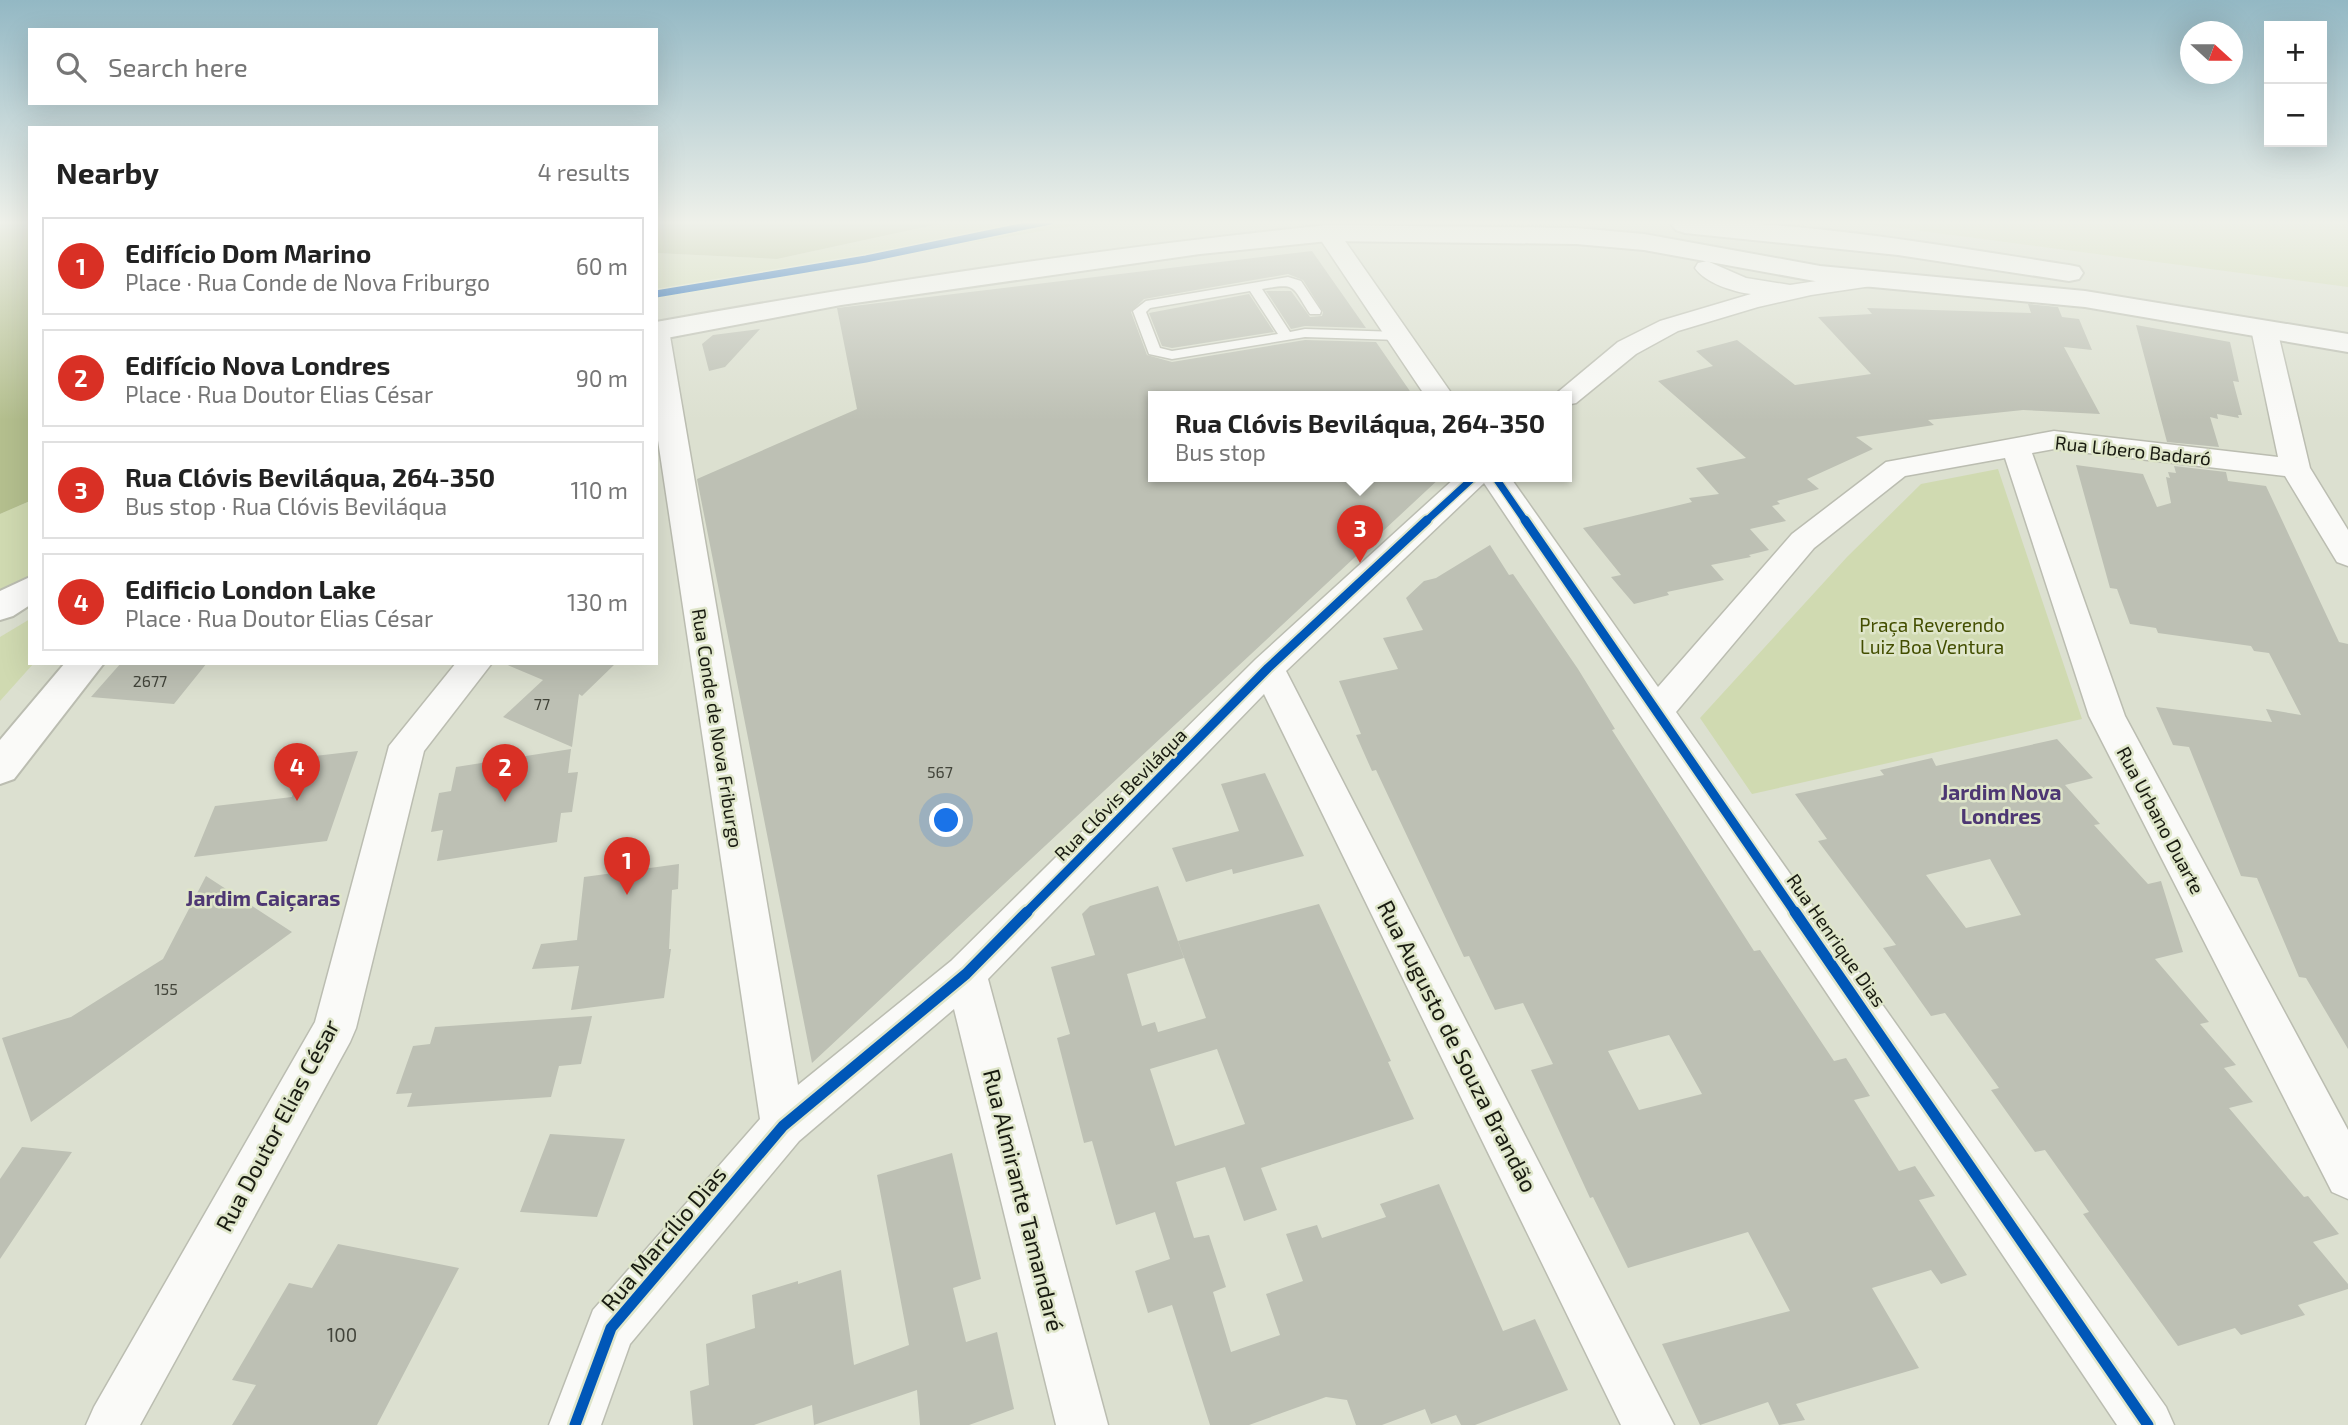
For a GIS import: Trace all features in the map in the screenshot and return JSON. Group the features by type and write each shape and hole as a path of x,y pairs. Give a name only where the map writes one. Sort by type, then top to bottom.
{"main road":[{"path":"658,307 773,288"},
{"path":"658,331 908,288"},
{"path":"1968,288 2061,296 2348,343"},
{"path":"2163,288 2325,313"},
{"path":"0,607 28,590"},
{"path":"0,768 84,665"}],"street":[{"path":"1366,288 1436,391"},
{"path":"1669,326 1700,299 1705,288"},
{"path":"1754,288 1811,288"},
{"path":"1572,392 1627,348 1669,326 1752,301 1815,288"},
{"path":"2264,329 2295,468 2348,555"},
{"name":"Rua Conde de Nova Friburgo","path":"658,358 669,507 783,1126"},
{"name":"Rua Líbero Badaró","path":"1657,711 1803,541 1896,468 2054,440 2295,468"},
{"name":"Rua Urbano Duarte","path":"2015,446 2107,716 2348,1176"},
{"name":"Rua Clóvis Beviláqua","path":"783,1126 966,974 1268,668 1469,482"},
{"name":"Rua Henrique Dias","path":"1498,482 2148,1425"},
{"name":"Rua Doutor Elias César","path":"112,1425 335,1028 407,746 473,665"},
{"name":"Rua Augusto de Souza Brandão","path":"1268,668 1648,1425"},
{"name":"Rua Almirante Tamandaré","path":"966,974 1082,1425"},
{"name":"Rua Marcílio Dias","path":"575,1425 611,1328 783,1126"}],"lane":[{"path":"1251,288 1146,305 1139,311 1154,351 1172,355 1286,336 1331,332 1399,336"},
{"path":"1254,288 1286,336"},
{"path":"1297,288 1315,311"}],"green space":[{"path":"658,288 696,288 658,294"},
{"name":"Praça Reverendo Luiz Boa Ventura","path":"1998,469 2082,719 1752,794 1700,718 1847,557 1921,484"},
{"path":"28,502 28,577 0,593 0,514"},
{"path":"28,620 28,665 32,665 0,701 0,637"}],"shaded area":[{"path":"0,288 28,288 28,502 0,514"}],"building":[{"path":"1008,288 1210,288 1144,299 1131,312 1147,355 1172,362 1305,340 1376,342 1410,391 1148,391 1148,482 1436,482 812,1063 697,479 857,409 837,308"},
{"path":"1308,288 1338,288 1366,328 1305,326 1291,329 1266,291 1291,291 1310,317 1322,316 1323,312"},
{"path":"1249,294 1274,332 1172,348 1162,346 1149,313"},
{"path":"2028,304 2058,307 2062,317 2079,319 2092,350 2064,347 2100,414 2023,410 1928,420 1934,425 1856,437 1873,449 1807,479 1819,489 1777,501 1780,504 1772,506 1786,521 1750,529 1769,550 1749,555 1751,557 1711,565 1724,580 1667,592 1669,595 1634,604 1611,577 1621,575 1583,528 1692,502 1689,498 1719,494 1696,468 1746,458 1658,381 1713,366 1696,351 1737,340 1795,385 1871,374 1818,317 1872,314 1867,308 2031,313"},
{"path":"2136,325 2230,342 2239,382 2233,381 2242,415 2238,415 2239,418 2217,414 2218,419 2210,417 2219,447 2167,442"},
{"path":"760,329 725,367 709,371 702,344 713,335"},
{"path":"2076,465 2143,474 2157,507 2171,503 2166,477 2170,478 2168,472 2176,473 2174,466 2226,472 2228,481 2266,486 2339,642 2348,644 2348,1049 2306,978 2299,977 2257,878 2241,876 2189,747 2173,745 2156,707 2272,722 2266,709 2301,715 2269,653 2254,651 2251,646 2158,633 2156,628 2130,624 2117,589 2110,588"},
{"path":"1490,545 1578,669 1615,729 1612,730 1754,951 1760,950 1834,1061 1846,1058 1870,1096 1854,1100 1899,1171 1915,1166 1935,1196 1919,1200 1967,1275 1941,1284 1931,1270 1872,1288 1919,1368 1796,1404 1805,1420 1779,1425 1768,1402 1700,1425 1662,1344 1790,1311 1748,1232 1628,1268 1593,1197 1590,1198 1531,1070 1553,1064 1523,1003 1495,1010 1469,956 1464,957 1376,770 1372,771 1356,735 1361,734 1339,681 1398,669 1383,638 1423,630 1406,598 1424,581 1436,578","holes":["1669,1035 1702,1094 1639,1110 1608,1051"]},
{"path":"119,665 205,665 174,704 91,697"},
{"path":"508,665 614,665 582,696 579,694 572,747 503,717 543,680"},
{"path":"2057,739 2093,778 2065,785 2100,824 2094,825 2148,884 2161,881 2183,952 2155,959 2209,1022 2200,1024 2236,1065 2224,1068 2253,1102 2229,1108 2339,1234 2313,1242 2348,1284 2348,1289 2298,1305 2305,1315 2241,1335 2235,1328 2178,1346 2083,1214 2089,1212 2045,1150 2035,1152 1991,1090 1999,1088 1945,1013 1931,1016 1883,948 1896,945 1818,841 1827,839 1795,794 1884,775 1880,770 1932,758 1936,766","holes":["1990,859 2021,915 1966,928 1926,875"]},
{"path":"571,749 568,773 578,772 572,812 561,813 557,842 437,861 443,830 431,832 439,793 451,791 456,767"},
{"path":"358,751 327,841 194,857 215,806 292,797 306,757"},
{"path":"1265,773 1304,856 1233,874 1232,869 1186,882 1172,848 1239,831 1221,784"},
{"path":"679,864 678,889 672,890 671,949 664,998 571,1010 579,966 532,969 541,944 577,940 584,877"},
{"path":"206,876 292,932 31,1122 2,1038 71,1017 163,959"},
{"path":"1158,886 1184,958 1127,974 1142,1026 1155,1022 1158,1032 1206,1018 1178,941 1319,904 1391,1061 1388,1062 1414,1119 1261,1168 1277,1210 1244,1221 1225,1167 1176,1182 1194,1238 1209,1235 1226,1287 1213,1292 1231,1352 1280,1335 1266,1294 1303,1281 1286,1234 1317,1225 1322,1238 1386,1217 1380,1204 1439,1184 1503,1331 1535,1319 1568,1390 1475,1425 1461,1425 1456,1415 1431,1424 1425,1409 1382,1425 1356,1425 1347,1400 1326,1397 1249,1425 1210,1425 1172,1305 1148,1313 1135,1271 1170,1259 1155,1212 1116,1225 1092,1141 1084,1143 1057,1038 1070,1034 1051,967 1095,955 1082,914 1090,906","holes":["1217,1049 1245,1124 1175,1146 1150,1069"]},
{"path":"592,1016 581,1064 559,1066 551,1097 407,1107 412,1093 396,1094 413,1046 430,1044 435,1027"},
{"path":"550,1134 625,1139 597,1217 520,1212"},
{"path":"22,1147 72,1152 0,1259 0,1179"},
{"path":"952,1153 981,1279 953,1288 966,1342 997,1332 1014,1409 969,1425 920,1425 917,1390 814,1425 812,1405 754,1425 693,1425 690,1391 709,1385 706,1344 755,1328 752,1295 841,1270 854,1365 909,1345 877,1175"},
{"path":"338,1244 459,1268 377,1425 232,1425 256,1385 232,1380 289,1283 312,1288"}],"cycle path":[{"path":"658,294 695,288"},
{"path":"575,1425 611,1328 783,1126 966,974 1268,668 1469,482"},
{"path":"1498,482 2148,1425"}],"place":[{"name":"Rua Clóvis Beviláqua, 264-350","path":"1360,563"},
{"name":"Edificio London Lake","path":"297,801"},
{"name":"Edifício Nova Londres","path":"505,802"},
{"name":"Edifício Dom Marino","path":"627,895"}],"district":[{"name":"Jardim Nova Londres","path":"2001,803"},
{"name":"Jardim Caiçaras","path":"263,897"}]}
